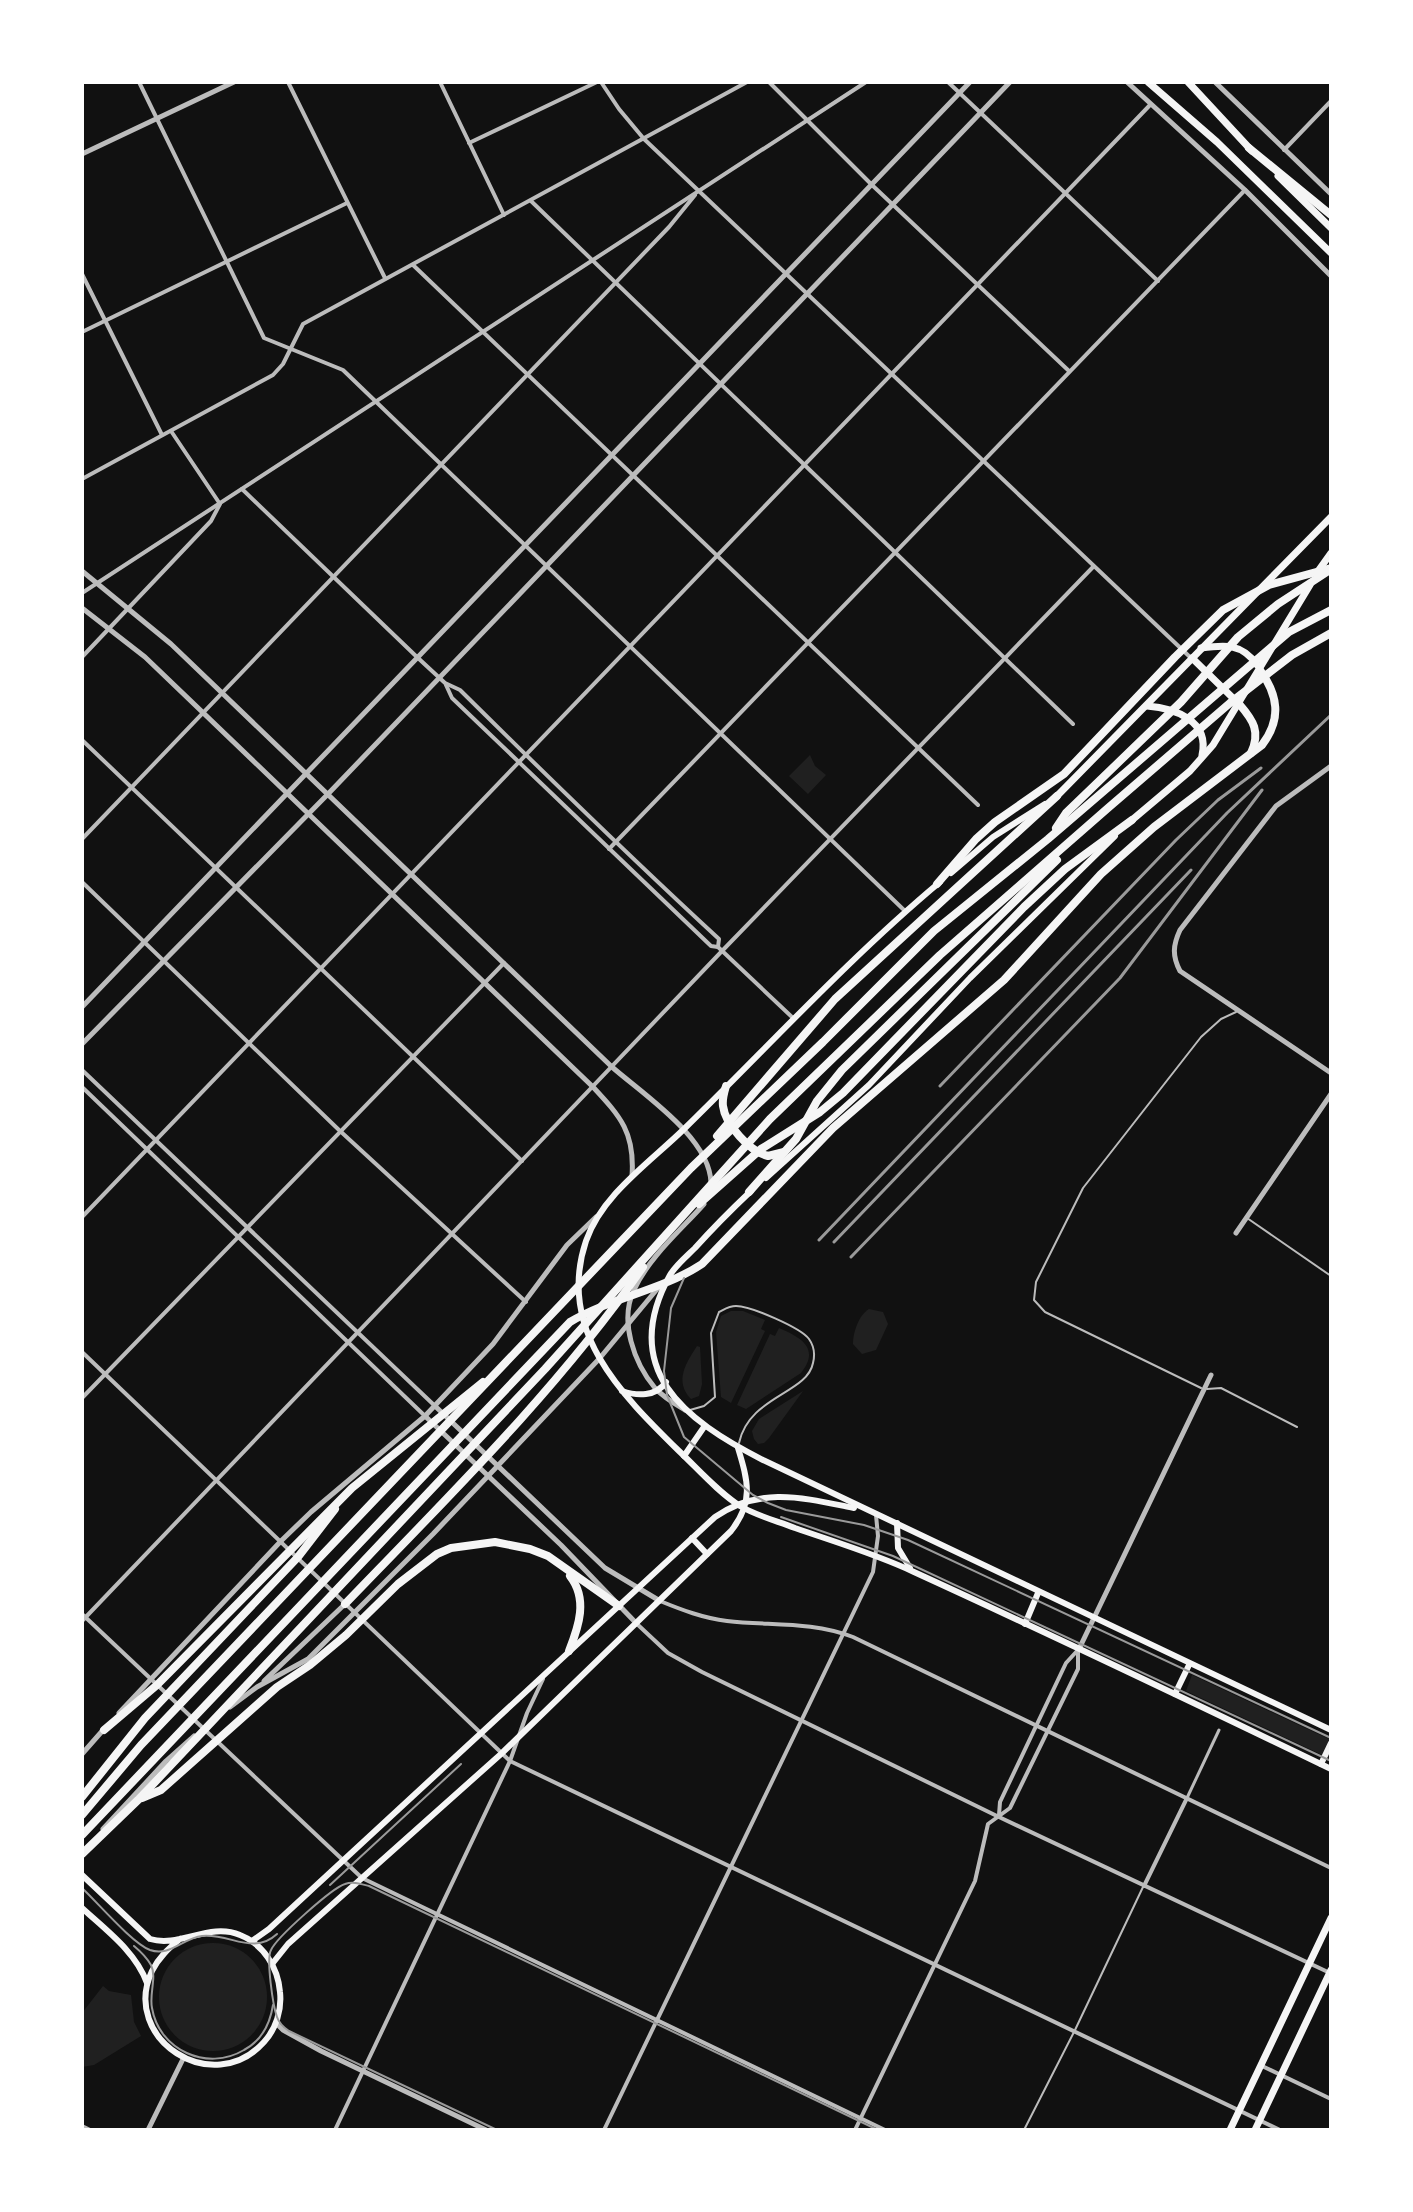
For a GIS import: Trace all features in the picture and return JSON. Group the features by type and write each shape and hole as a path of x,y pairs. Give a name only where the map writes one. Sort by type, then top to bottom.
{"highway":[{"path":"1249,148 1331,215"},
{"path":"937,884 985,830 1064,774 1223,610 1269,585 1331,569"},
{"path":"1048,839 1066,813 1181,702 1238,637 1278,604 1331,569"},
{"path":"82,1815 141,1745 691,1168 934,931 1048,839 1289,632 1331,610"},
{"path":"82,1853 138,1800 535,1380 770,1119 940,955 1108,808 1191,740 1230,703 1292,655 1331,633"},
{"path":"82,1835 570,1322 589,1311 668,1283 702,1264 833,1128 1004,980 1101,874 1245,759 1269,736 1276,701 1272,688 1260,670"},
{"path":"1240,705 1254,722 1256,734 1254,748 1245,759"},
{"path":"691,1168 814,1020 1057,796"},
{"path":"749,1192 788,1150 817,1101 842,1070 980,938 1108,808"},
{"path":"677,1223 761,1149 820,1112 843,1093 1065,869 1132,820"},
{"path":"726,1086 723,1108 726,1116 754,1150 768,1156 788,1150"},
{"path":"345,1604 535,1403 610,1314 665,1237"},
{"path":"104,1730 208,1633 352,1488 506,1364"},
{"path":"82,1797 145,1718 298,1557 366,1467"},
{"path":"138,1800 161,1790 277,1687 310,1665 398,1584 437,1554 467,1544 495,1542 530,1549 548,1556 619,1606"},
{"path":"565,1569 576,1583 581,1597 580,1616 569,1651"}],"main road":[{"path":"1148,82 1217,142 1331,253"},
{"path":"1188,82 1229,128 1331,228"},
{"path":"1331,517 1057,796 993,837 905,911 632,1177 600,1214 587,1240 579,1266 577,1293 579,1311 599,1359 622,1391 684,1456 736,1504 746,1505 912,1571 1331,1769"},
{"path":"1331,553 1240,705 1200,761 1132,820 970,978 869,1085 719,1222 672,1273 653,1314 650,1332 651,1349 666,1382 686,1411 704,1427 738,1448 1331,1730"},
{"path":"1201,648 1223,646 1243,649 1260,670"},
{"path":"1192,658 1240,705"},
{"path":"1147,706 1181,713 1197,726 1204,743 1200,761"},
{"path":"622,1391 644,1395 658,1391 666,1382"},
{"path":"684,1456 704,1427"},
{"path":"272,1964 288,1944 501,1754 520,1732 637,1624 736,1525 746,1505 747,1481 738,1448"},
{"path":"746,1505 770,1497 800,1497 865,1510"},
{"path":"252,1941 715,1517 736,1504"},
{"path":"897,1523 898,1548 912,1571"},
{"path":"692,1538 707,1554"},
{"path":"1025,1624 1038,1593"},
{"path":"1175,1694 1189,1665"},
{"path":"1321,1764 1331,1743"},
{"path":"82,1875 150,1939 162,1943 200,1933 228,1931 252,1941 272,1964 281,1993 276,2023 262,2044 231,2063 207,2065 183,2059 170,2050 155,2030 148,2011 148,1986 142,1969 82,1908"},
{"path":"1230,2130 1331,1918"},
{"path":"148,1986 158,1961 180,1939"},
{"path":"1255,2130 1331,1972"}],"street":[{"path":"139,82 260,332 272,343 290,351 336,365 905,911"},
{"path":"82,154 234,82"},
{"path":"288,82 385,278"},
{"path":"440,82 504,215"},
{"path":"469,143 599,82 644,139 1192,658"},
{"path":"82,479 273,375 283,364 303,324 644,139 736,85 747,82"},
{"path":"769,82 872,185 1069,371"},
{"path":"82,593 866,82"},
{"path":"948,82 1158,281"},
{"path":"82,1007 970,82"},
{"path":"82,1044 308,815 1010,82"},
{"path":"1127,82 1245,190 1331,276"},
{"path":"1215,82 1331,194"},
{"path":"1284,150 1331,101"},
{"path":"82,1217 1150,105"},
{"path":"609,849 1245,190"},
{"path":"82,839 669,227 698,191"},
{"path":"531,201 1073,724"},
{"path":"82,332 347,203"},
{"path":"413,265 978,805"},
{"path":"82,274 162,435"},
{"path":"171,431 220,504"},
{"path":"242,489 440,678 452,698 518,762 711,946 720,949 793,1018"},
{"path":"82,657 211,521 220,504"},
{"path":"885,2130 362,1878 83,1617 452,1236 720,949 830,840 1093,567"},
{"path":"82,571 128,607 223,692 612,1067 684,1129 710,1173 711,1189 706,1201 646,1269 633,1292 628,1322 630,1339 641,1366 658,1391 686,1411"},
{"path":"82,608 145,657 593,1087 628,1133 633,1150 632,1177"},
{"path":"445,683 460,690 719,939 720,949"},
{"path":"82,740 522,1161"},
{"path":"1331,766 1276,806 1176,939 1174,957 1180,971 1331,1073"},
{"path":"82,882 339,1130 526,1302"},
{"path":"82,1398 504,963"},
{"path":"82,1070 598,1562 637,1590 707,1618 795,1624 843,1633 1331,1868"},
{"path":"82,1087 571,1554 656,1643 680,1661 999,1817 1331,1972"},
{"path":"1236,1233 1331,1094"},
{"path":"153,1682 281,1541 435,1406 493,1344 567,1245 600,1214"},
{"path":"257,1687 308,1659 433,1534 599,1359 672,1273"},
{"path":"82,1352 510,1761 1280,2130"},
{"path":"999,1817 1000,1802 1035,1726 1066,1663 1078,1650 1211,1375"},
{"path":"604,2130 873,1572 877,1556 876,1515"},
{"path":"82,1853 166,1761 202,1728 257,1687 345,1604"},
{"path":"855,2130 975,1881 988,1824 1010,1808 1078,1669 1078,1650"},
{"path":"335,2130 510,1761 533,1699 549,1670"},
{"path":"82,1754 104,1730"},
{"path":"1144,1886 1219,1730"},
{"path":"276,2023 286,2032 486,2130"},
{"path":"148,2130 183,2059"},
{"path":"1260,2065 1331,2099"},
{"path":"82,2126 90,2130"}],"lane":[{"path":"1237,1012 1221,1019 1201,1037 1083,1188 1033,1292 1037,1306 1205,1389 1221,1388 1297,1427"},
{"path":"1247,1218 1331,1276"},
{"path":"686,1411 704,1406 715,1397 711,1333 715,1318 725,1308 743,1307 803,1333 811,1342 812,1368 801,1381 747,1420 738,1448"},
{"path":"1024,2130 1144,1886"}],"shaded area":[{"path":"810,755 815,766 826,775 808,794 789,776"},
{"path":"869,1309 883,1312 888,1324 876,1350 862,1354 853,1344 853,1339 855,1329"},
{"path":"731,1311 743,1311 765,1320 761,1329 765,1331 731,1403 721,1397 716,1332 721,1316"},
{"path":"779,1328 805,1344 809,1357 807,1364 801,1373 746,1409 737,1405 770,1334 775,1336"},
{"path":"697,1346 700,1347 702,1384 699,1396 691,1399 683,1386 683,1379 686,1365"},
{"path":"803,1391 769,1438 758,1444 752,1431 759,1419"},
{"path":"1192,1675 1331,1740 1331,1759 1186,1691"},
{"path":"213,1943 234,1947 251,1959 263,1976 267,1997 263,2018 251,2035 234,2047 213,2051 192,2047 175,2035 163,2018 159,1997 163,1976 175,1959 192,1947"},
{"path":"103,1986 109,1991 131,1995 134,2022 141,2036 94,2065 82,2067 82,2013"}],"tram line":[{"path":"684,1278 671,1308 664,1371 667,1395 684,1437 753,1495 786,1510 864,1525 908,1540 1331,1738"},
{"path":"781,1517 893,1556 1331,1761"},
{"path":"330,1885 461,1764"},
{"path":"497,2130 289,2031 279,2021 271,1983 271,1950 294,1924 338,1887 351,1883 369,1886 878,2130"},
{"path":"82,1888 125,1931 150,1950 164,1951 202,1936 250,1944 268,1940 277,1934"},
{"path":"134,1946 153,1970 151,2003 156,2023 174,2046 187,2053 215,2059 244,2050 264,2031 273,2005"}],"railway":[{"path":"819,1240 1227,813 1331,715"},
{"path":"940,1086 1176,840 1218,800 1261,768"},
{"path":"851,1257 1120,978 1262,790"},
{"path":"834,1242 1191,870"}]}
